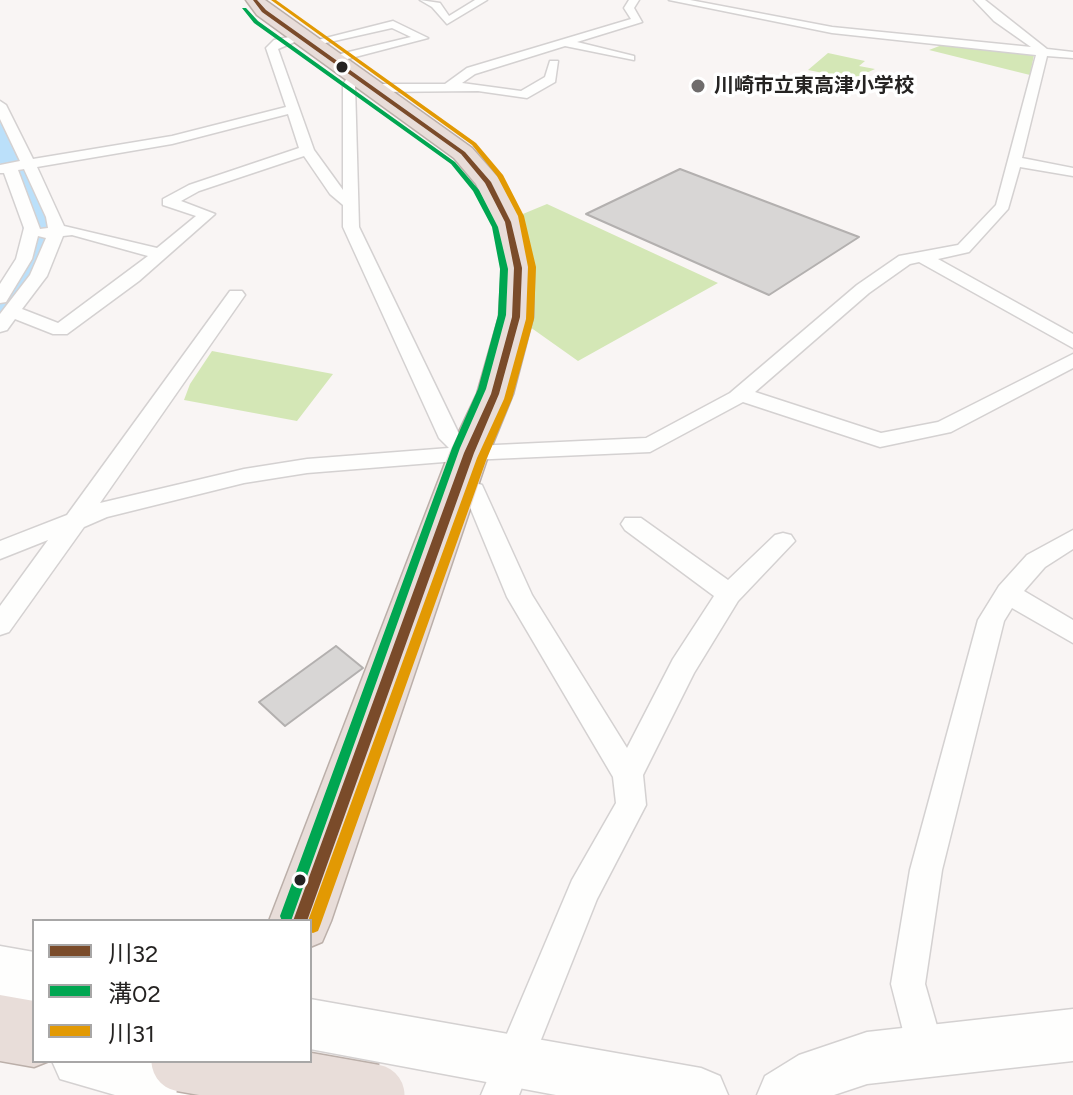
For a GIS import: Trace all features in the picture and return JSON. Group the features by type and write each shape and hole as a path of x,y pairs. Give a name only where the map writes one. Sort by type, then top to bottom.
{"highway":[{"path":"255,0 463,153 488,182 515,245 516,317 495,394 464,468 301,919"},
{"path":"0,1028 32,1034"},
{"path":"193,1063 374,1095"},
{"path":"238,1094 248,1063"}],"street":[{"path":"425,0 436,5 447,21 482,0"},
{"path":"450,86 471,71 638,20 629,8 634,0"},
{"path":"725,10 741,0"},
{"path":"0,550 74,521 244,476 307,466 464,468 650,445 740,394 863,289 905,260 963,249 1003,206 1042,54 1041,49 998,19 979,0"},
{"path":"681,1 832,30 1073,55"},
{"path":"393,24 422,38 336,60 393,24"},
{"path":"350,203 322,175 307,150 272,48 278,42 336,60 450,86 486,88 523,95 551,79 555,75 554,64"},
{"path":"564,43 630,58"},
{"path":"592,62 610,53"},
{"path":"336,60 349,85 350,203 355,235 464,468 520,597 628,775 631,805 584,891 506,1077"},
{"path":"0,105 29,216 30,236 15,279 0,298"},
{"path":"14,167 185,138 293,109"},
{"path":"13,312 60,330 207,214 168,202 194,188 307,150"},
{"path":"1013,161 1073,172"},
{"path":"0,326 38,276 57,231 54,217 14,167"},
{"path":"30,236 72,230 160,254"},
{"path":"922,257 1073,342"},
{"path":"0,625 236,295"},
{"path":"740,394 880,440 944,427 1073,360"},
{"path":"633,524 729,594"},
{"path":"927,1054 908,984 926,870 991,620 1008,593 1036,561 1073,538"},
{"path":"628,775 683,667 729,594 783,541"},
{"path":"1008,593 1073,633"},
{"path":"0,971 32,977"},
{"path":"312,1025 506,1077 701,1095"},
{"path":"784,1095 818,1074 867,1058 927,1054 1073,1035"},
{"path":"0,1045 32,1052"},
{"path":"88,1063 244,1095"}],"green space":[{"path":"942,45 1034,55 1030,75 929,50"},
{"path":"828,53 865,61 859,66 875,69 853,79 808,70"},
{"path":"547,204 718,283 578,361 530,327 518,216"},
{"path":"212,351 333,374 297,421 184,400 190,384"}],"building":[{"path":"680,169 859,237 769,295 586,214"},
{"path":"336,646 363,668 285,726 259,702"}],"waterway":[{"path":"0,131 34,208 39,231 30,268 0,310"}],"transit line":[{"name":"川32","path":"255,0 264,11 463,153 488,182 508,222 518,268 516,317 495,394 469,453 301,919"},
{"name":"川31","path":"273,0 474,144 500,175 521,216 532,267 530,319 508,399 482,458 313,926"},
{"name":"溝02","path":"244,9 256,22 453,163 476,190 495,227 504,269 502,315 482,389 456,448 287,916"}],"place":[{"name":"川崎市立東高津小学校","path":"698,86"}]}
